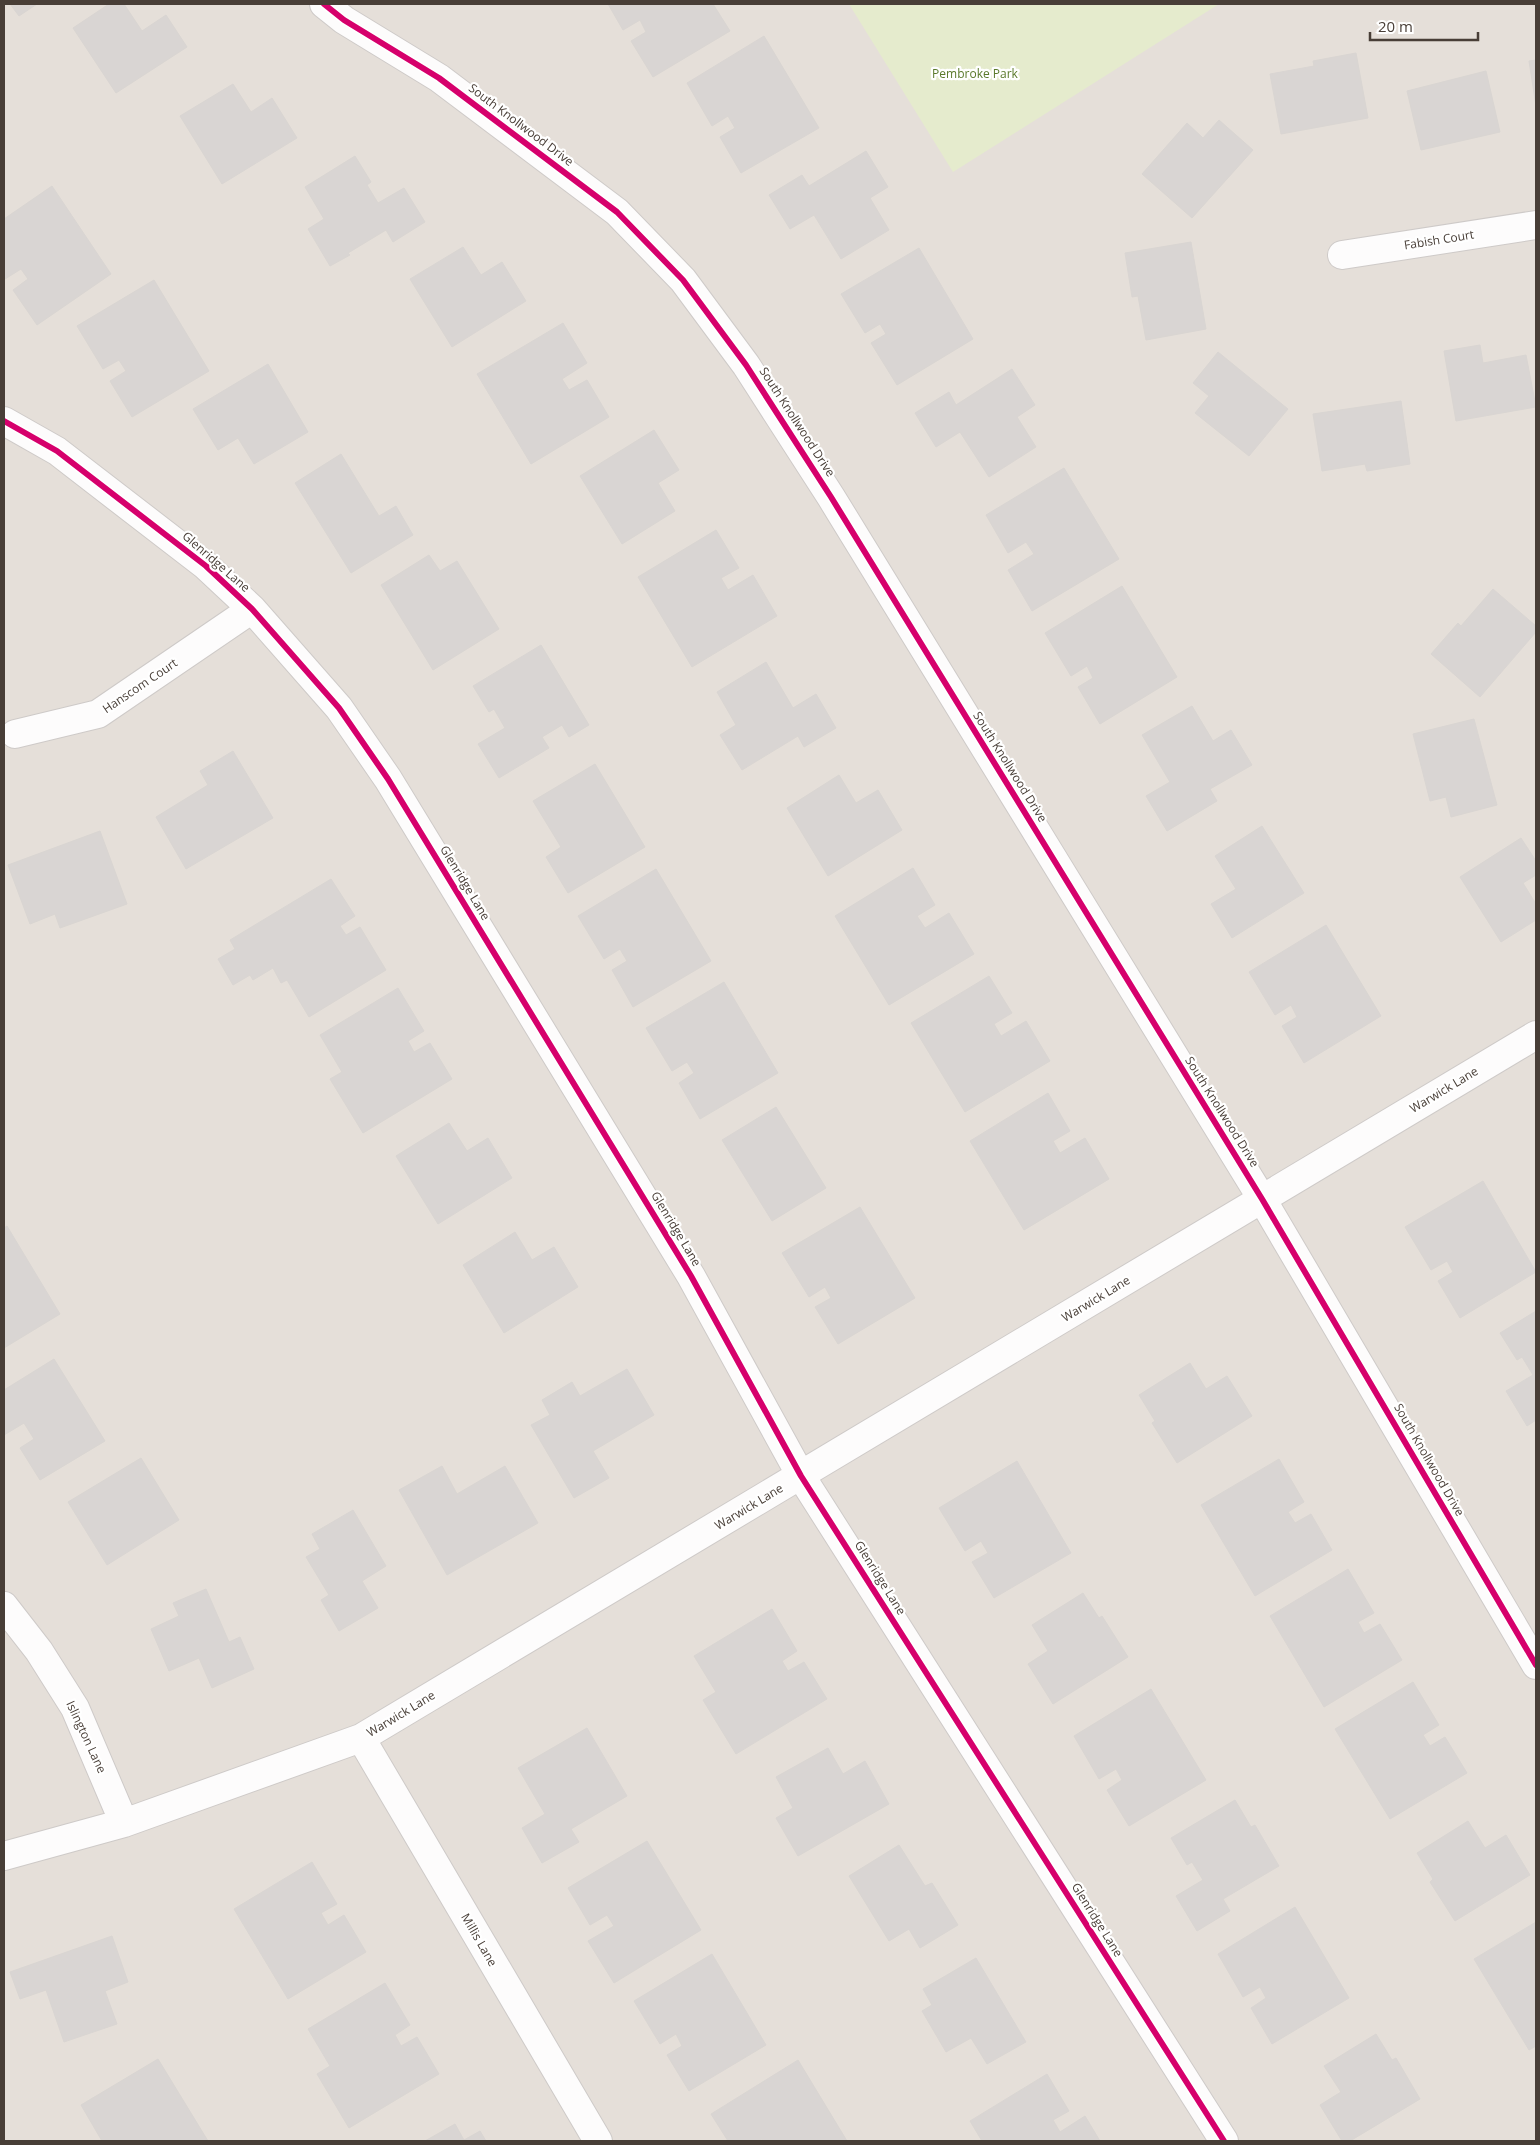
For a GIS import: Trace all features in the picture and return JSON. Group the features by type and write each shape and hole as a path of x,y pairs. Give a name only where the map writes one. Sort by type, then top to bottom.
{"street":[{"name":"South Knollwood Drive","path":"324,4 344,20 439,78 617,212 683,280 746,365 831,497 1262,1199 1536,1666"},
{"name":"Fabish Court","path":"1342,255 1536,225"},
{"name":"Glenridge Lane","path":"4,421 57,451 206,566 252,609 339,708 388,779 691,1276 801,1476 1224,2141"},
{"name":"Hanscom Court","path":"15,734 98,714 252,609"},
{"name":"Warwick Lane","path":"4,1856 124,1823 361,1738 1536,1035"},
{"name":"Islington Lane","path":"4,1606 38,1651 75,1708 124,1823"},
{"name":"Millis Lane","path":"361,1738 598,2141"}],"shaded area":[{"path":"4,4 1536,4 1536,2141 4,2141"}],"green space":[{"name":"Pembroke Park","path":"849,4 1219,4 953,172"}],"building":[{"path":"10,4 37,4 19,16"},
{"path":"109,4 124,4 142,31 166,15 187,47 116,93 73,28"},
{"path":"608,4 713,4 730,31 653,77 631,41 646,32 640,20 623,30"},
{"path":"764,36 819,128 741,173 720,137 735,128 728,116 712,126 687,83"},
{"path":"1356,53 1368,118 1281,134 1270,74 1314,66 1313,61"},
{"path":"1536,60 1536,106 1529,61"},
{"path":"1486,71 1500,132 1421,150 1407,91"},
{"path":"233,84 251,112 272,98 297,138 222,184 180,116"},
{"path":"1219,120 1253,150 1192,218 1142,174 1187,123 1203,138"},
{"path":"866,151 888,187 870,198 889,230 841,259 814,215 790,229 769,195 802,175 809,186"},
{"path":"355,156 371,182 367,185 378,203 404,188 425,222 393,242 386,230 348,253 350,255 330,266 308,229 324,219 305,187"},
{"path":"52,186 111,274 37,325 13,290 28,279 21,269 5,279 4,277 4,219"},
{"path":"1191,242 1206,329 1146,340 1138,296 1132,297 1125,253"},
{"path":"463,247 481,275 502,262 526,301 452,347 410,279"},
{"path":"919,248 973,339 897,385 871,343 886,334 880,324 865,333 841,294"},
{"path":"154,280 209,371 132,417 110,381 126,371 119,360 103,369 77,326"},
{"path":"563,323 587,363 562,379 569,390 587,380 609,417 531,464 477,374"},
{"path":"1480,345 1483,363 1526,355 1536,407 1456,421 1444,351"},
{"path":"1218,352 1288,409 1249,456 1195,413 1209,396 1193,383"},
{"path":"268,364 308,432 254,464 238,438 218,450 193,409"},
{"path":"1012,369 1035,405 1017,417 1036,447 989,477 960,432 936,447 915,413 949,392 956,405"},
{"path":"1401,401 1410,464 1367,471 1365,464 1322,471 1313,414"},
{"path":"654,430 679,470 658,483 675,511 622,544 580,476"},
{"path":"341,454 379,516 396,506 413,535 351,573 295,483"},
{"path":"1064,468 1119,559 1032,611 1008,570 1034,554 1026,542 1008,553 986,515"},
{"path":"716,530 739,568 721,578 728,590 753,575 777,616 692,667 638,577"},
{"path":"429,555 440,571 457,561 499,629 433,670 381,585"},
{"path":"1122,586 1177,677 1100,724 1078,687 1093,678 1087,666 1071,676 1045,633"},
{"path":"1493,589 1536,626 1536,632 1480,697 1431,654 1458,623 1461,626"},
{"path":"541,645 589,725 569,737 562,725 542,737 549,748 499,778 478,744 505,728 494,709 489,712 473,686"},
{"path":"766,662 793,708 816,694 836,728 804,747 798,736 742,770 720,735 736,725 717,692"},
{"path":"1192,706 1213,741 1231,730 1252,765 1210,789 1217,801 1167,831 1146,796 1170,782 1142,735"},
{"path":"1474,719 1497,805 1451,817 1446,797 1430,801 1413,734"},
{"path":"233,751 273,818 186,869 156,817 208,785 200,771"},
{"path":"595,764 645,847 568,893 546,857 561,847 533,801"},
{"path":"839,775 856,803 878,790 902,830 828,876 787,808"},
{"path":"1262,826 1304,893 1232,938 1211,904 1236,889 1215,856"},
{"path":"100,831 127,904 60,928 55,914 30,924 8,865"},
{"path":"1521,838 1536,861 1536,875 1523,883 1536,904 1536,920 1501,942 1460,877"},
{"path":"913,868 935,905 917,916 925,928 949,913 974,954 889,1005 835,916"},
{"path":"656,869 711,961 633,1007 612,970 627,961 620,949 604,959 578,916"},
{"path":"331,879 355,916 340,926 346,935 360,927 386,970 309,1017 287,980 281,983 273,968 253,980 250,975 233,985 218,959 235,949 230,940"},
{"path":"1326,925 1381,1016 1304,1063 1282,1026 1297,1017 1291,1005 1275,1015 1249,972"},
{"path":"989,976 1012,1013 994,1024 1001,1036 1026,1021 1050,1061 965,1112 911,1023"},
{"path":"724,982 778,1073 700,1119 679,1083 694,1073 687,1062 672,1071 646,1028"},
{"path":"398,988 424,1031 408,1041 414,1052 430,1043 452,1079 363,1133 330,1079 342,1072 320,1035"},
{"path":"1048,1093 1070,1131 1053,1141 1060,1153 1085,1138 1109,1179 1024,1230 970,1141"},
{"path":"776,1107 826,1188 772,1221 722,1140"},
{"path":"449,1123 467,1151 488,1138 512,1178 438,1224 396,1156"},
{"path":"1483,1181 1536,1272 1460,1318 1438,1281 1453,1272 1447,1261 1431,1270 1405,1227"},
{"path":"860,1207 915,1298 838,1344 815,1307 831,1298 825,1287 809,1297 782,1253"},
{"path":"7,1226 60,1314 4,1348 4,1228"},
{"path":"515,1232 532,1260 554,1247 578,1287 504,1333 463,1265"},
{"path":"1536,1311 1536,1420 1527,1426 1506,1391 1533,1375 1522,1357 1517,1360 1500,1333"},
{"path":"54,1359 105,1441 40,1480 20,1448 34,1439 24,1423 4,1435 4,1390"},
{"path":"1190,1363 1206,1389 1227,1376 1252,1416 1177,1463 1152,1423 1155,1421 1139,1395"},
{"path":"627,1369 654,1415 593,1451 609,1478 574,1498 531,1425 550,1415 542,1400 572,1382 580,1396"},
{"path":"141,1458 179,1520 107,1565 68,1502"},
{"path":"1279,1459 1304,1502 1288,1512 1295,1523 1311,1514 1332,1550 1255,1596 1201,1505"},
{"path":"1017,1461 1071,1553 994,1598 972,1562 988,1553 981,1541 965,1551 939,1508"},
{"path":"442,1466 457,1494 505,1466 538,1523 447,1575 399,1490"},
{"path":"353,1510 386,1566 362,1581 378,1608 339,1631 321,1600 329,1595 306,1557 320,1549 312,1534"},
{"path":"1348,1569 1374,1613 1358,1622 1364,1633 1380,1624 1402,1660 1324,1707 1270,1616"},
{"path":"206,1589 229,1642 240,1637 254,1669 212,1688 199,1658 169,1671 151,1629 179,1616 173,1603"},
{"path":"1083,1593 1099,1618 1102,1616 1128,1657 1053,1704 1028,1664 1048,1651 1032,1625"},
{"path":"772,1609 797,1651 782,1661 788,1671 804,1662 827,1699 736,1754 703,1700 716,1692 694,1656"},
{"path":"1413,1682 1439,1725 1423,1735 1430,1746 1445,1737 1467,1773 1390,1819 1335,1729"},
{"path":"1151,1689 1206,1780 1129,1826 1107,1790 1122,1780 1116,1769 1099,1779 1074,1736"},
{"path":"587,1728 627,1796 571,1829 579,1842 542,1863 522,1828 545,1814 518,1768"},
{"path":"828,1748 843,1774 865,1761 889,1804 798,1856 776,1818 793,1808 776,1777"},
{"path":"1235,1800 1251,1827 1255,1825 1279,1866 1223,1899 1230,1911 1197,1931 1176,1896 1203,1880 1192,1862 1187,1865 1171,1838"},
{"path":"1468,1821 1485,1848 1506,1835 1530,1875 1455,1921 1430,1882 1433,1879 1417,1853"},
{"path":"647,1841 701,1930 614,1983 588,1941 614,1926 607,1915 590,1925 568,1888"},
{"path":"899,1845 925,1886 932,1883 958,1925 920,1948 909,1929 889,1941 849,1876"},
{"path":"312,1862 337,1904 321,1913 328,1925 344,1915 366,1952 288,1999 234,1909"},
{"path":"1295,1907 1349,1998 1272,2044 1251,2008 1266,1998 1260,1987 1243,1997 1218,1954"},
{"path":"1536,1922 1536,2046 1529,2050 1474,1959"},
{"path":"112,1936 128,1982 105,1991 117,2024 64,2042 46,1990 20,1999 10,1972"},
{"path":"712,1954 766,2045 689,2091 667,2055 682,2046 676,2034 660,2044 634,2001"},
{"path":"976,1958 1026,2042 987,2064 971,2038 946,2052 922,2011 932,2005 923,1989"},
{"path":"385,1983 410,2025 395,2035 401,2046 417,2037 439,2074 349,2128 317,2074 330,2066 308,2029"},
{"path":"1376,2034 1392,2060 1396,2058 1420,2099 1350,2141 1342,2141 1320,2105 1341,2092 1324,2066"},
{"path":"158,2059 208,2141 102,2141 81,2105"},
{"path":"798,2060 847,2141 764,2141 762,2139 758,2141 728,2141 711,2114"},
{"path":"1047,2074 1069,2111 1053,2120 1060,2132 1085,2116 1100,2141 982,2141 970,2121"},
{"path":"455,2124 464,2140 480,2131 486,2141 425,2141"}],"cycle path":[{"path":"324,4 344,20 439,78 617,212 683,280 746,365 831,497 1262,1199 1536,1665"},
{"path":"4,421 57,451 206,566 252,609 339,708 388,779 691,1276 801,1476 1224,2141"}]}
